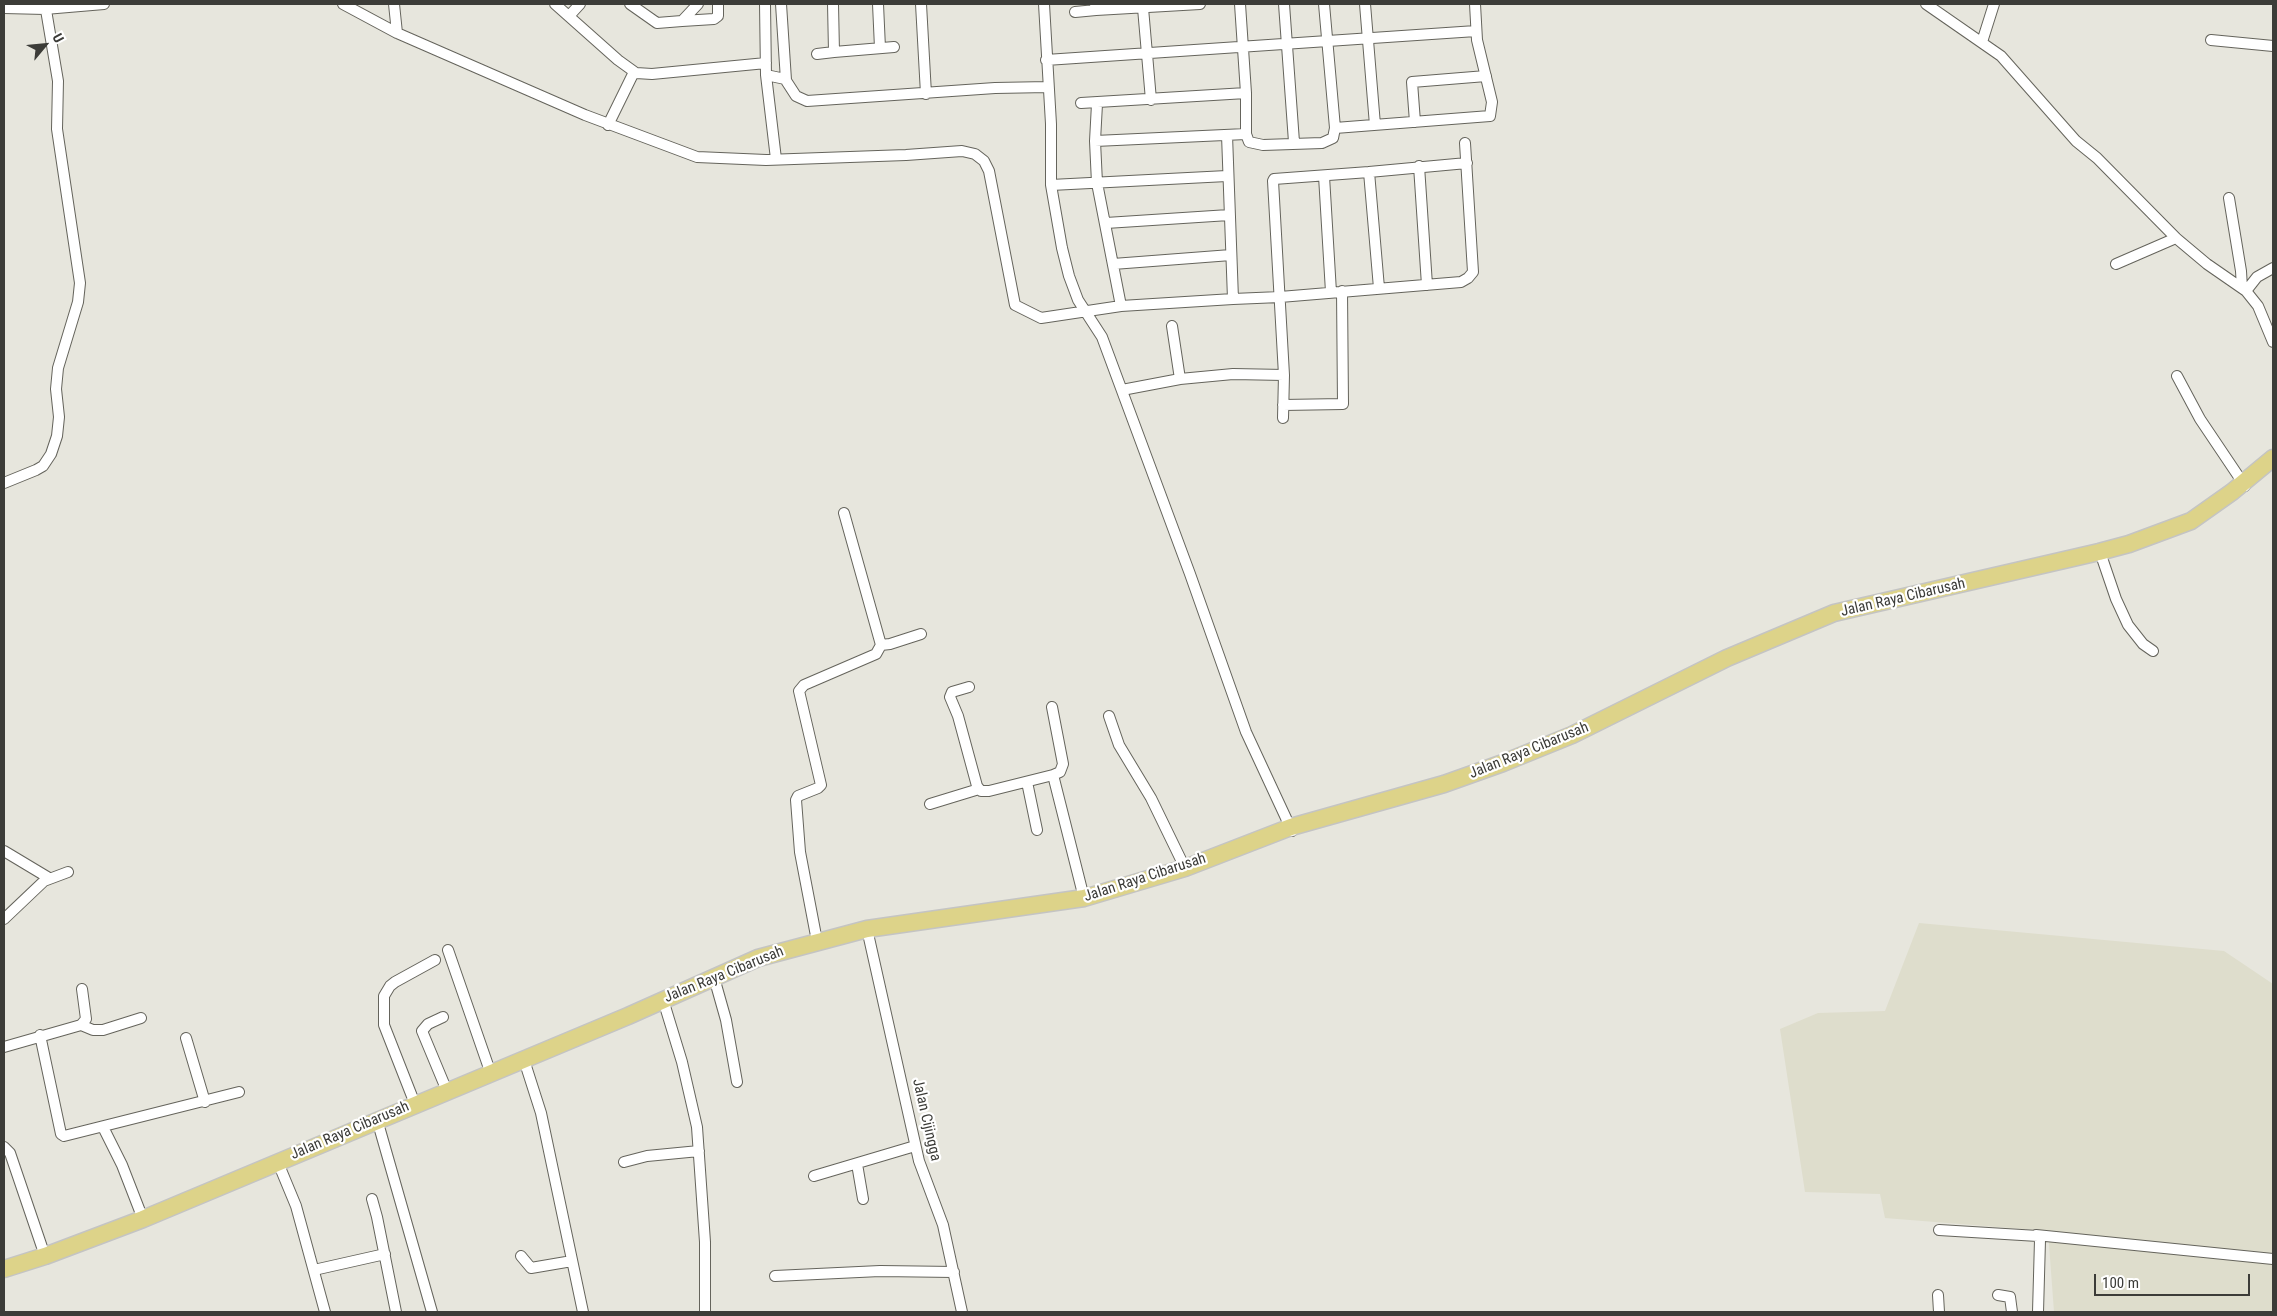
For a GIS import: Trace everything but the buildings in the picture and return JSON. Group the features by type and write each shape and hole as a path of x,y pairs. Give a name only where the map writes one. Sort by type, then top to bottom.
{"main road":[{"name":"Jalan Raya Cibarusah","path":"1284,831 1445,788 1529,757 1631,711 1728,661 1835,617 1894,602 1998,581 2153,540 2192,525 2245,486 2273,458"},
{"name":"Jalan Raya Cibarusah","path":"4,1273 135,1226 758,958 817,941 867,930 1084,898 1185,868 1284,831 1444,784 1503,764 1613,716 1727,658 1834,613 1997,577 2129,544 2156,535 2198,518 2273,469"},
{"name":"Jalan Raya Cibarusah","path":"4,1269 45,1256 143,1219 525,1063 778,955 867,930 1085,901 1186,871 1253,842"}],"street":[{"path":"4,8 104,4"},
{"path":"343,4 397,33 608,125 696,157 776,159 906,155 962,151 975,154 984,161 989,171 1015,305 1041,318 1122,306 1280,297 1461,282 1473,272 1465,143"},
{"path":"394,4 397,33"},
{"path":"555,4 634,72 652,74 766,63"},
{"path":"569,16 580,4"},
{"path":"682,21 698,4"},
{"path":"637,6 657,24 714,19 718,16 718,4"},
{"path":"765,4 766,75 776,159"},
{"path":"781,4 786,80 796,96 807,101 926,94 1014,86 1048,87"},
{"path":"833,4 834,52"},
{"path":"878,4 880,48"},
{"path":"921,4 926,94"},
{"path":"1044,4 1051,124 1050,185 1064,257 1073,289 1075,313 1099,330 1284,831"},
{"path":"1075,12 1095,7 1143,8 1200,4"},
{"path":"1240,4 1246,93 1246,134 1253,143 1322,143 1329,141 1334,135 1336,128 1324,4"},
{"path":"1284,4 1294,142"},
{"path":"1365,4 1375,125"},
{"path":"1336,128 1490,116 1492,102 1476,31 1475,4"},
{"path":"1926,4 1982,42 2007,62 2076,141 2097,158 2176,238 2207,264 2244,290 2258,306 2273,342"},
{"path":"1982,42 1994,4"},
{"path":"4,483 43,466 51,454 57,436 59,417 56,389 58,368 78,302 79,277 57,129 58,81 45,6"},
{"path":"1143,8 1150,100"},
{"path":"1046,60 1476,31"},
{"path":"2211,40 2273,46"},
{"path":"817,54 894,47"},
{"path":"608,125 634,72"},
{"path":"766,75 786,80"},
{"path":"1416,122 1412,82 1486,76"},
{"path":"1081,103 1097,104 1246,93"},
{"path":"1097,104 1095,141 1097,183 1122,306"},
{"path":"1095,141 1246,134"},
{"path":"1227,135 1228,215 1234,299"},
{"path":"1283,418 1284,375 1274,179 1466,163"},
{"path":"1419,166 1427,285"},
{"path":"1369,172 1379,288"},
{"path":"1050,185 1227,176"},
{"path":"1324,176 1330,292"},
{"path":"2229,198 2244,290"},
{"path":"1106,223 1228,215"},
{"path":"2116,264 2176,238"},
{"path":"1113,264 1231,255"},
{"path":"2244,290 2254,279 2273,268"},
{"path":"1283,405 1343,404 1342,291"},
{"path":"1172,326 1180,379"},
{"path":"1122,390 1180,379 1233,374 1284,375"},
{"path":"2177,376 2200,419 2245,486"},
{"path":"817,941 800,852 796,800 800,795 821,785 799,691 804,685 876,654 881,645 844,513"},
{"path":"2101,555 2116,599 2128,624 2142,644 2153,651"},
{"path":"881,645 921,634"},
{"path":"969,686 952,692 950,697 958,716 979,790"},
{"path":"930,804 979,790 989,791 1060,772 1063,764 1052,707"},
{"path":"1110,716 1119,745 1151,798 1185,868"},
{"path":"1053,775 1084,898"},
{"path":"1027,782 1037,830"},
{"path":"4,851 49,878"},
{"path":"4,919 49,878 68,872"},
{"name":"Jalan Cijingga","path":"867,930 918,1161 943,1225 962,1312"},
{"path":"448,950 491,1074"},
{"path":"415,1104 384,1025 384,996 395,982 435,960"},
{"path":"715,981 724,1013 737,1082"},
{"path":"81,1025 86,1019 82,989"},
{"path":"664,1003 682,1062 696,1127 705,1242 705,1312"},
{"path":"443,1017 428,1024 422,1031 447,1091"},
{"path":"4,1046 81,1025 93,1030 103,1030 140,1018"},
{"path":"40,1035 62,1135 67,1136 239,1092"},
{"path":"186,1038 205,1102"},
{"path":"525,1063 541,1112 583,1312"},
{"path":"385,1119 432,1312"},
{"path":"103,1127 119,1157 143,1219"},
{"path":"814,1176 915,1146"},
{"path":"4,1147 10,1153 45,1256"},
{"path":"624,1162 647,1156 699,1151"},
{"path":"857,1164 864,1199"},
{"path":"279,1165 296,1206 325,1312"},
{"path":"372,1199 396,1312"},
{"path":"1939,1230 2036,1235 2273,1258"},
{"path":"2036,1235 2040,1240 2038,1312"},
{"path":"314,1270 385,1254"},
{"path":"521,1256 532,1268 572,1261"},
{"path":"775,1276 880,1271 954,1272"},
{"path":"1938,1295 1939,1312"},
{"path":"1998,1295 2010,1298 2012,1312"}],"shaded area":[{"path":"1919,923 2224,951 2273,984 2273,1312 2054,1312 2048,1231 1885,1218 1880,1194 1805,1192 1780,1029 1818,1013 1885,1011"}]}
